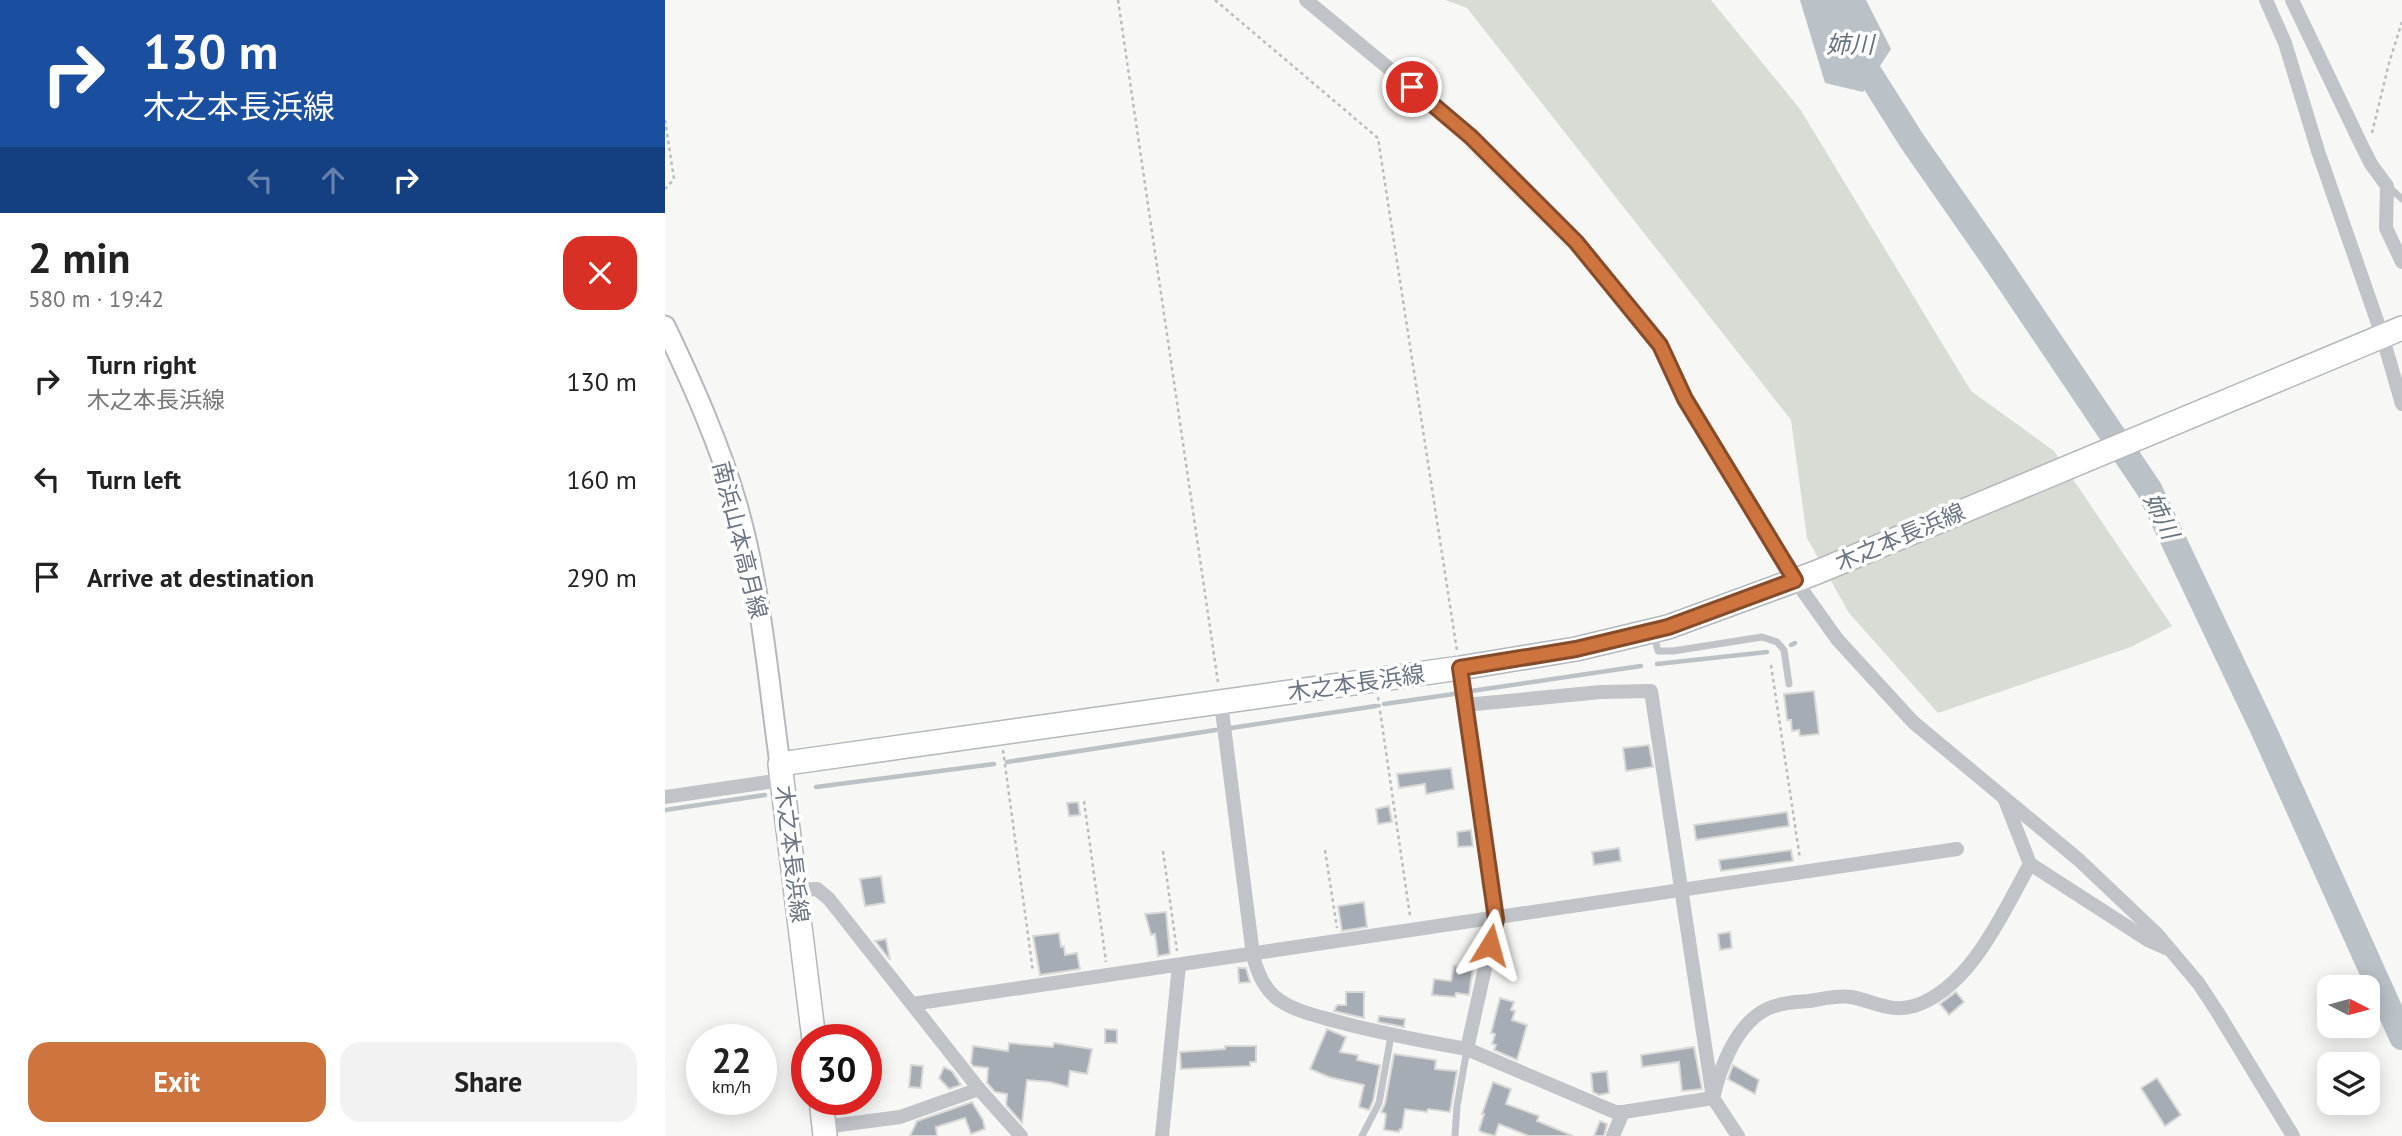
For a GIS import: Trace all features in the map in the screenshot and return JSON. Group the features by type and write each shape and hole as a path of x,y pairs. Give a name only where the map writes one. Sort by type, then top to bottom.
{"main road":[{"name":"南浜山本高月線","path":"665,326 705,411 737,504 758,602 781,772"},
{"name":"木之本長浜線","path":"812,1024 781,772 1460,668 1576,649 1653,631 1805,577 2387,334"}],"street":[{"path":"1306,0 1454,122 1576,242 1660,345 1685,399 1805,577 1837,639 1913,722 2089,869 2139,915 2171,950 2218,1013 2293,1136"},
{"path":"2266,0 2285,43 2318,151 2387,334 2402,404"},
{"path":"2292,0 2360,142 2388,186 2386,228 2402,262"},
{"path":"1460,668 1496,919 1467,1049"},
{"path":"1465,705 1601,692 1651,691 1713,1098 1738,1136"},
{"path":"1221,703 1253,955 1261,979 1280,1001 1324,1018 1391,1036 1467,1049 1615,1112 1713,1098"},
{"path":"665,797 781,772"},
{"path":"2004,797 2030,864 2148,940 2171,950"},
{"path":"912,1004 1957,849"},
{"path":"1713,1098 1727,1054 1752,1020 1769,1008 1846,996 1879,1006 1898,1008 1914,1006 1936,995 1980,954 2030,864"},
{"path":"796,890 820,890 979,1088 1021,1136"},
{"path":"1163,1136 1179,965"},
{"path":"825,1132 899,1117 979,1088"},
{"path":"1613,1136 1623,1112"}],"lane":[{"path":"2388,186 2402,199"},
{"path":"1653,631 1658,651 1762,637 1777,642 1784,650 1789,684"},
{"path":"1362,1136 1379,1103 1391,1036"},
{"path":"1455,1136 1457,1106 1467,1049"}],"path":[{"path":"1118,0 1221,703"},
{"path":"1215,0 1378,138 1460,668"},
{"path":"2360,142 2372,134 2402,22"},
{"path":"665,120 674,179 665,189"},
{"path":"1772,665 1801,873"},
{"path":"1376,680 1412,931"},
{"path":"1005,765 1035,986"},
{"path":"1084,801 1108,975"},
{"path":"1325,850 1339,942"},
{"path":"1163,851 1179,965"}],"shaded area":[{"path":"1445,0 1711,0 1800,109 1971,391 2054,451 2172,626 2131,647 1938,713 1849,613 1807,538 1791,420 1467,8"}],"water":[{"name":"姉川","path":"1800,0 1866,0 1891,49 1863,92 1825,83"}],"building":[{"path":"1814,691 1819,734 1800,736 1799,730 1792,731 1791,720 1787,720 1784,694"},
{"path":"1649,745 1653,767 1626,771 1623,748"},
{"path":"1451,768 1454,789 1426,794 1425,784 1399,788 1397,774"},
{"path":"1078,802 1080,815 1069,816 1067,803"},
{"path":"1389,806 1392,822 1378,824 1376,809"},
{"path":"1787,812 1789,826 1696,840 1694,825"},
{"path":"1471,830 1473,846 1458,847 1457,832"},
{"path":"1619,848 1621,861 1594,865 1592,852"},
{"path":"1791,850 1793,861 1721,871 1719,860"},
{"path":"881,876 885,903 865,906 860,879"},
{"path":"1364,902 1367,927 1342,931 1338,906"},
{"path":"1166,912 1170,954 1158,956 1155,934 1151,935 1145,914"},
{"path":"1730,932 1732,948 1720,950 1718,934"},
{"path":"1059,933 1065,955 1077,953 1080,969 1040,975 1033,936"},
{"path":"886,939 890,960 875,941"},
{"path":"1454,966 1473,968 1469,995 1432,995 1434,979 1451,981"},
{"path":"1238,968 1246,968 1250,982 1239,983"},
{"path":"1346,992 1364,992 1364,1018 1334,1011 1337,1005 1346,1005"},
{"path":"1956,992 1964,1002 1949,1015 1940,1004"},
{"path":"1500,998 1514,1002 1512,1020 1527,1025 1517,1060 1494,1050 1496,1045 1492,1044 1495,1034 1491,1033"},
{"path":"1379,1016 1405,1019 1404,1027 1378,1022"},
{"path":"1105,1029 1117,1030 1117,1043 1105,1043"},
{"path":"1327,1029 1346,1037 1340,1052 1358,1055 1357,1060 1380,1065 1369,1110 1359,1107 1364,1085 1329,1077 1310,1069"},
{"path":"1009,1043 1053,1047 1054,1043 1092,1049 1087,1074 1070,1071 1068,1087 1027,1080 1022,1123 1006,1105 1007,1094 995,1092 987,1083 988,1068 973,1066 971,1063 973,1046 1008,1051"},
{"path":"1225,1046 1256,1046 1256,1062 1250,1062 1250,1066 1181,1069 1180,1052 1225,1049"},
{"path":"1694,1047 1702,1089 1682,1091 1679,1062 1642,1067 1641,1055"},
{"path":"1394,1054 1436,1060 1435,1069 1457,1071 1450,1112 1405,1109 1402,1129 1399,1132 1384,1130 1386,1114 1381,1112 1385,1104"},
{"path":"911,1065 923,1066 921,1088 909,1087"},
{"path":"1733,1065 1759,1080 1755,1094 1728,1079"},
{"path":"944,1067 952,1071 961,1085 949,1089 939,1078"},
{"path":"1607,1071 1609,1093 1599,1095 1593,1092 1591,1073"},
{"path":"2157,1078 2181,1115 2165,1126 2141,1088"},
{"path":"1493,1082 1511,1089 1506,1104 1539,1116 1537,1121 1573,1136 1529,1136 1499,1124 1495,1136 1481,1132 1479,1130 1482,1114"},
{"path":"972,1102 983,1120 985,1129 971,1134 965,1118 936,1127 937,1136 910,1136 917,1121"},
{"path":"1600,1121 1607,1124 1604,1136 1594,1136"}],"waterway":[{"name":"姉川","path":"1823,0 1912,141 2149,489 2264,731 2402,1037"},
{"path":"1791,645 1795,643"},
{"path":"1657,664 1767,652"},
{"path":"1471,691 1641,666"},
{"path":"1384,704 1454,694"},
{"path":"1231,728 1376,706"},
{"path":"1007,762 1216,730"},
{"path":"816,787 994,764"},
{"path":"665,810 765,795"}],"route":[{"path":"1412,87 1471,137 1576,242 1660,345 1685,399 1795,580 1668,627 1576,649 1460,668 1496,919 1490,945"}]}
